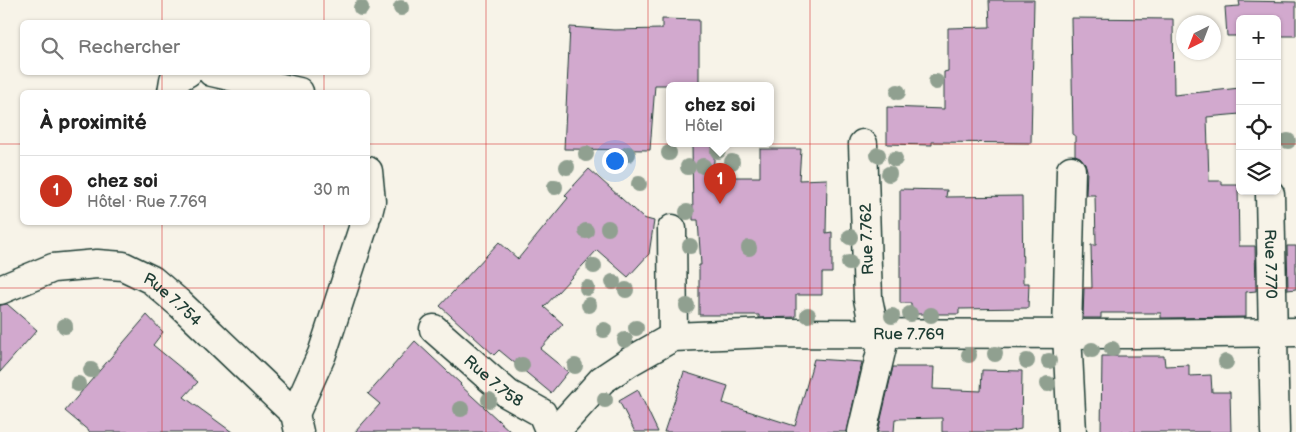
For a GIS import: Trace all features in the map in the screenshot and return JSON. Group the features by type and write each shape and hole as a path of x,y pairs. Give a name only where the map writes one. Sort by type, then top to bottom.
{"street":[{"path":"172,90 174,80 183,75"},
{"path":"225,75 290,90"},
{"name":"Rue 7.762","path":"862,432 882,348 875,334 868,299 863,144"},
{"path":"1071,170 1067,334 1072,432"},
{"path":"370,186 372,201 370,208"},
{"name":"Rue 7.770","path":"1270,195 1284,333 1275,432"},
{"path":"297,423 322,354 364,225"},
{"path":"672,228 673,337"},
{"name":"Rue 7.754","path":"0,290 52,268 97,264 123,266 152,280 180,304 297,423"},
{"name":"Rue 7.758","path":"434,329 508,394 542,413 550,432"},
{"name":"Rue 7.769","path":"555,432 602,380 673,337 770,333 1284,333"}],"building":[{"path":"989,0 1034,0 1031,143 932,142 932,145 887,144 887,107 944,109 944,72 948,71 948,28 990,27"},
{"path":"1239,1 1296,2 1296,36 1281,36 1281,15 1236,15 1236,36 1227,36 1225,7 1240,6"},
{"path":"1071,18 1173,19 1174,95 1236,88 1236,114 1207,117 1209,181 1222,181 1222,185 1236,185 1236,195 1238,195 1239,246 1255,246 1256,291 1246,292 1246,317 1161,318 1161,313 1101,313 1101,318 1083,318 1084,288 1092,288 1091,245 1096,245 1095,195 1086,195 1087,170 1085,163 1080,157 1075,155 1075,135 1073,135"},
{"path":"662,19 699,20 699,82 666,82 666,85 655,85 650,150 564,149 570,27 614,30 662,29"},
{"path":"692,147 715,147 713,177 760,177 760,149 801,149 799,180 827,179 826,233 832,232 832,273 822,273 822,295 796,295 796,317 759,318 759,315 699,315 699,265 701,265 698,220 693,220"},
{"path":"589,169 643,218 654,221 649,254 628,277 597,250 544,307 563,324 540,349 568,372 551,393 499,350 494,355 440,306 499,242 518,259 568,198 565,195"},
{"path":"900,189 947,190 946,197 1022,196 1023,283 1029,283 1028,308 959,309 959,314 911,314 911,303 900,303"},
{"path":"1287,246 1296,246 1296,289 1288,290"},
{"path":"7,304 37,330 0,372 0,305"},
{"path":"147,315 163,332 153,345 198,382 184,397 232,432 90,432 65,411"},
{"path":"415,341 511,432 355,432 380,404 368,394"},
{"path":"1102,356 1164,356 1165,366 1189,365 1189,376 1211,375 1212,392 1230,392 1231,432 1101,432"},
{"path":"814,359 862,362 847,432 664,432 684,372 728,386 723,403 795,426"},
{"path":"893,367 934,367 933,389 981,391 982,370 1022,371 1021,429 1006,432 942,432 942,418 895,419 894,432 878,432"},
{"path":"638,390 658,432 635,432 619,401"}],"place":[{"name":"chez soi","path":"720,204"}]}
